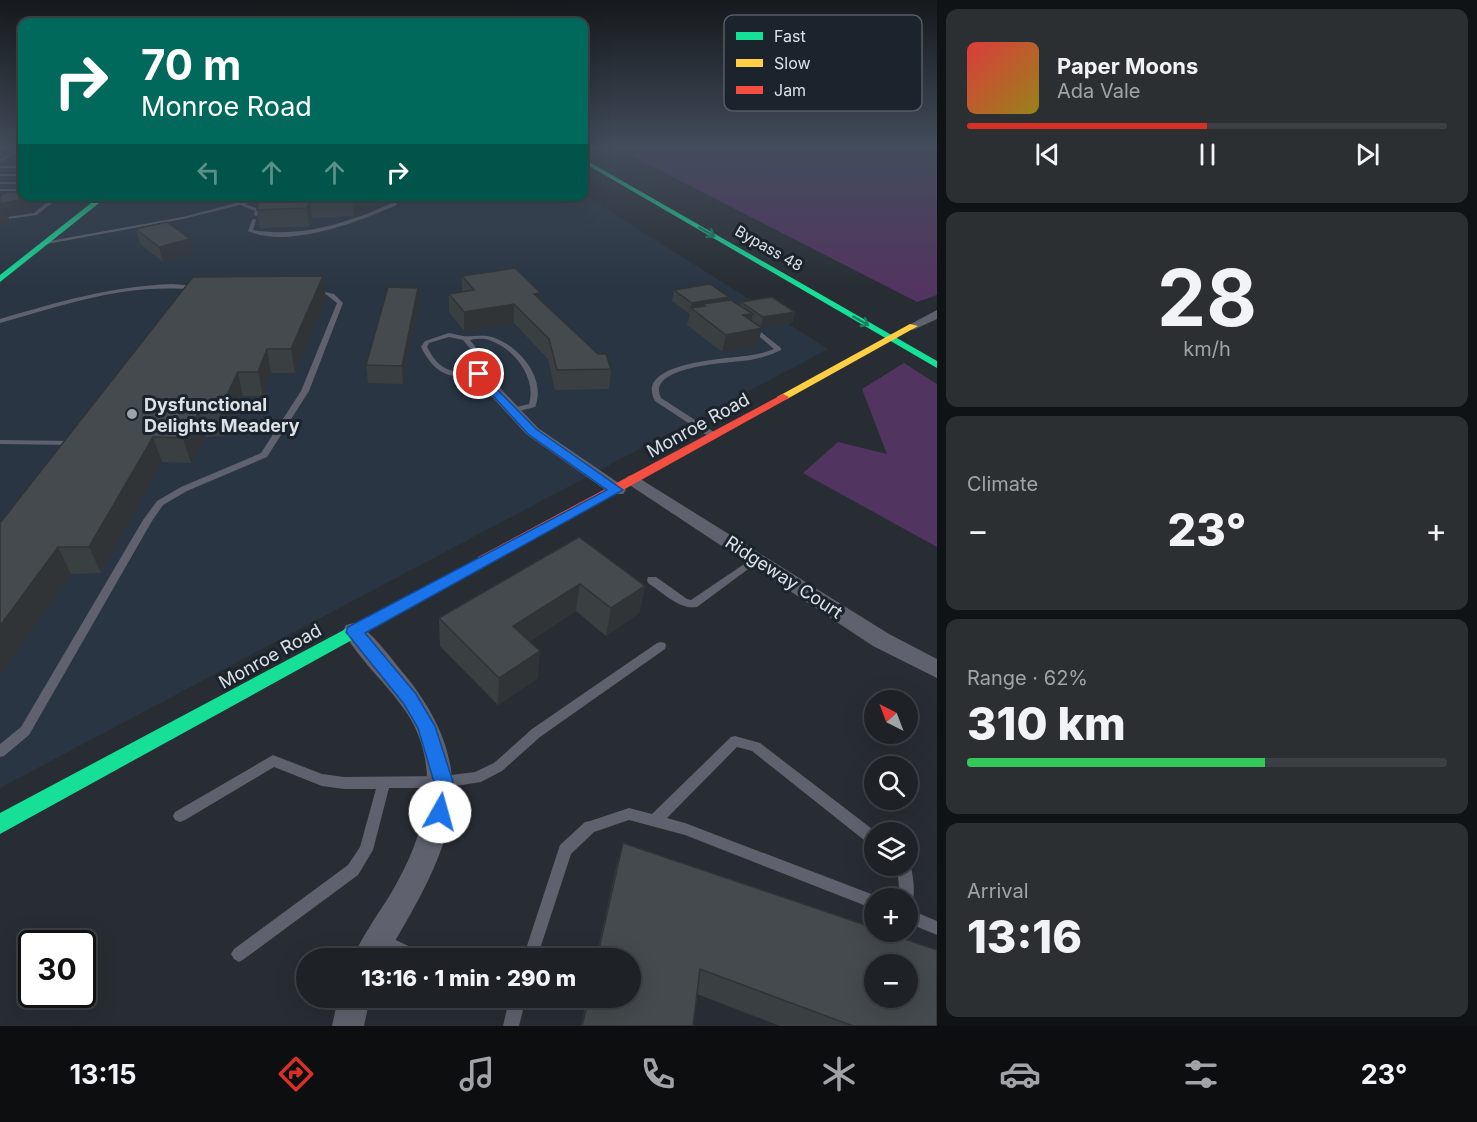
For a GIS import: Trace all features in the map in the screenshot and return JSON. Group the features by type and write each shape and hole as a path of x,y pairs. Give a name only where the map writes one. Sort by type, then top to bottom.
{"main road":[{"name":"Bypass 48","path":"641,194 937,365"},
{"path":"0,279 99,201"},
{"name":"Monroe Road","path":"0,824 891,339 908,323"},
{"path":"908,323 929,335"}],"street":[{"name":"Monroe Road","path":"908,323 937,314"},
{"path":"479,374 512,411 554,448 616,490"},
{"name":"Ridgeway Court","path":"634,480 882,640 937,669"},
{"path":"354,632 410,699 426,726 443,782 440,812 428,852 375,948"},
{"path":"348,1026 352,1008"}],"lane":[{"path":"0,199 18,200"},
{"path":"0,219 35,214 51,202 34,201"},
{"path":"232,201 257,210 250,231 270,236 303,233 374,214 395,204 394,201"},
{"path":"47,242 104,234 254,201"},
{"path":"0,321 145,286 175,284 206,289"},
{"path":"190,295 196,287"},
{"path":"0,752 25,731 160,503 184,489 264,455 305,391 340,303 335,296 327,292 305,292"},
{"path":"714,436 663,403 655,393 656,387 660,378 669,373 779,350 780,347 741,319"},
{"path":"465,338 482,358 479,374 444,372 434,366 424,347 432,338 449,335 465,338 478,337 501,343 512,351 531,375 534,400 532,405 512,411"},
{"path":"0,442 82,443 76,452"},
{"path":"652,580 684,602 693,604 756,560"},
{"path":"180,816 273,760 322,780 384,783 443,782 489,773 536,733 661,646"},
{"path":"654,821 735,741 756,747 864,831"},
{"path":"239,954 353,870 366,850 384,783"},
{"path":"533,948 565,850 590,827 630,814 696,834 864,898"},
{"path":"918,918 937,928"},
{"path":"511,1026 515,1008"}],"shaded area":[{"path":"0,194 18,194 18,201 588,201 588,198 828,349 0,788"},
{"path":"706,194 937,194 937,295 917,302"},
{"path":"904,363 937,384 937,547 803,473 838,442 887,454 862,389"}],"building":[{"path":"18,194 18,200 0,204 0,196"},
{"path":"259,201 309,201 307,208 257,210"},
{"path":"167,222 190,239 159,247 136,229"},
{"path":"515,268 541,293 534,294 598,354 606,354 611,369 557,370 549,339 514,304 464,312 449,294 474,290 462,276"},
{"path":"323,276 291,349 267,349 258,372 238,372 219,411 199,412 183,438 153,437 89,547 58,547 0,626 0,523 193,277"},
{"path":"710,284 729,297 692,303 674,290"},
{"path":"388,287 418,288 402,366 366,365"},
{"path":"772,297 795,312 763,317 741,302"},
{"path":"731,300 753,314 743,315 762,328 726,335 691,308"},
{"path":"579,537 645,586 611,608 580,584 513,626 540,651 499,678 439,618"},
{"path":"623,843 864,925 864,942 913,942 937,950 937,1026 853,1026 700,969 693,1026 582,1026 586,1008 641,1008 641,948 599,948"}],"traffic: fast":[{"path":"641,194 937,365"},
{"path":"0,279 99,201"},
{"path":"0,824 483,561"}],"traffic: slow":[{"path":"783,397 913,326"}],"traffic: jam":[{"path":"483,561 783,397"}],"place":[{"name":"Dysfunctional Delights Meadery","path":"132,414"}],"route":[{"path":"440,812 443,782 426,726 410,699 354,632 616,490 532,431 479,374"}]}
